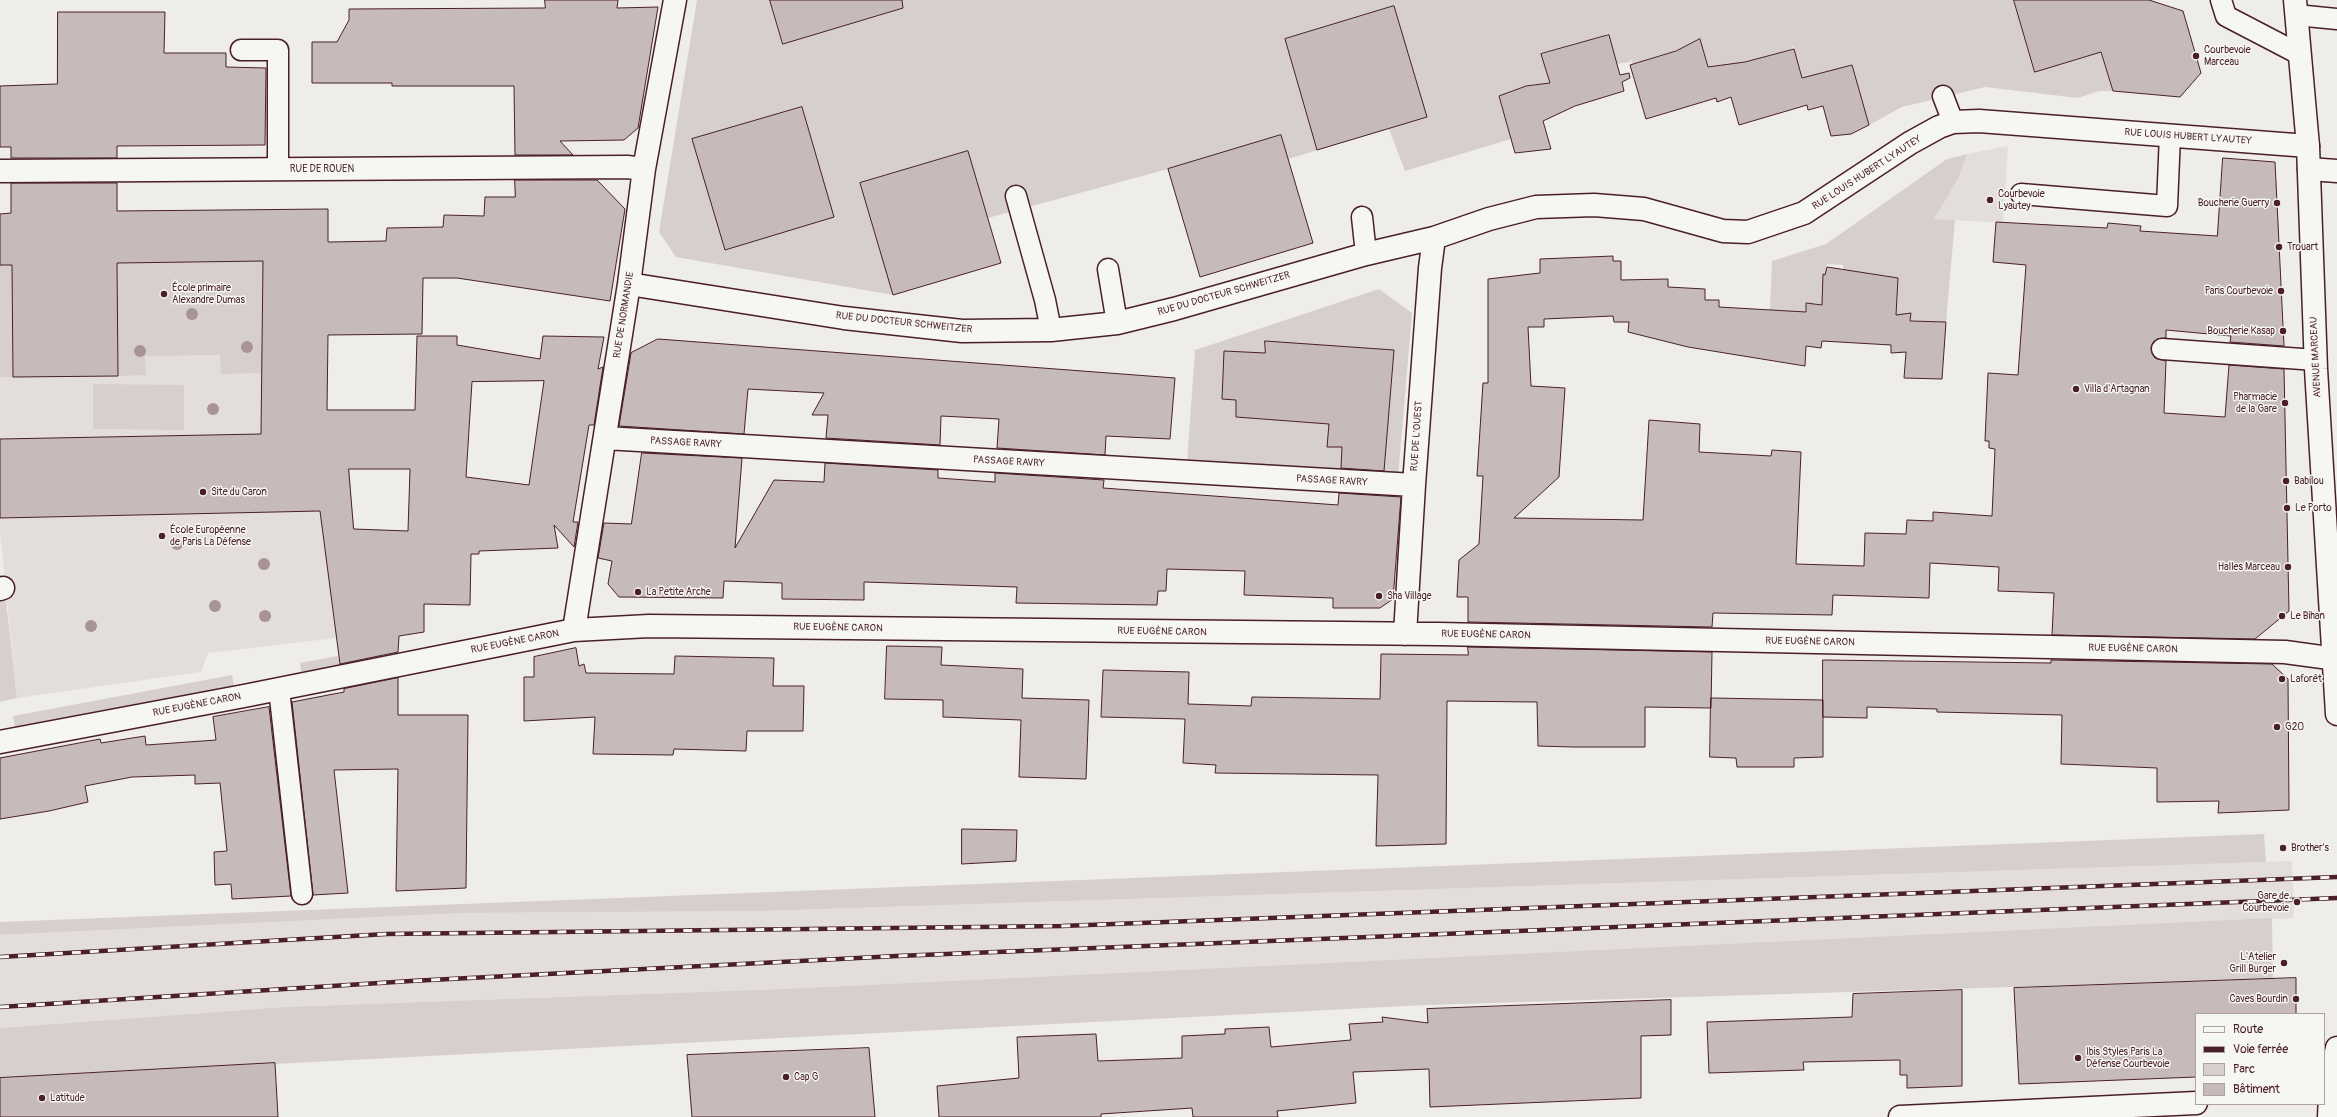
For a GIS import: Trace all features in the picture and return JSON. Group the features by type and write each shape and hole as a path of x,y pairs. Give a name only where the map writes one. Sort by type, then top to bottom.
{"street":[{"name":"RUE DE NORMANDIE","path":"574,630 629,284 644,169 675,0"},
{"name":"AVENUE MARCEAU","path":"2295,7 2298,54 2308,146 2316,360 2335,659 2337,714"},
{"name":"RUE LOUIS HUBERT LYAUTEY","path":"1434,238 1489,219 1536,206 1594,205 1644,209 1723,231 1748,232 1804,213 1910,144 1953,122 1979,121 2308,146"},
{"name":"RUE DE ROUEN","path":"0,171 627,167 644,169"},
{"path":"2309,169 2337,171"},
{"name":"RUE DU DOCTEUR SCHWEITZER","path":"629,284 844,318 954,330 1051,330 1117,323 1174,309 1366,254 1434,238"},
{"name":"RUE DE L'OUEST","path":"1405,634 1414,486 1430,268 1434,238"},
{"name":"PASSAGE RAVRY","path":"604,438 1414,486"},
{"name":"RUE EUGÈNE CARON","path":"0,742 279,689 574,630 649,626 1405,634 2286,652 2335,659"},
{"path":"2328,1104 2331,1073 2337,1048"},
{"path":"1900,1117 2195,1103"}],"lane":[{"path":"2221,0 2226,16 2298,54"},
{"path":"2295,7 2337,19"},
{"path":"241,50 278,50 278,169"},
{"path":"1943,96 1953,122"},
{"path":"2021,194 2167,206 2170,135"},
{"path":"1016,196 1045,300 1051,330"},
{"path":"1362,217 1366,254"},
{"path":"1108,269 1117,323"},
{"path":"2162,349 2316,360"},
{"path":"279,689 302,894"}],"shaded area":[{"path":"2008,146 2003,223 1934,219 1959,177 1967,154"},
{"name":"École Européenne de Paris La Défense","path":"11,202 40,202 117,211 328,209 327,410 337,638 208,653 201,672 17,698 0,533 0,214 11,213"},
{"path":"2292,861 2294,918 782,989 283,1007 0,1028 0,935 462,913 763,911"}],"green space":[{"path":"697,0 2105,0 2119,47 2101,53 2113,91 2099,91 2078,98 1985,87 1902,107 1869,125 1851,65 1851,67 1802,79 1793,46 1791,49 1725,68 1722,65 1709,70 1700,39 1698,40 1700,45 1632,64 1631,59 1630,62 1617,64 1607,32 1605,36 1543,53 1541,52 1550,82 1502,98 1501,95 1499,96 1511,139 1405,171 1389,129 1288,159 1313,243 1200,277 1168,169 988,218 1001,263 893,295 676,257 659,232"},
{"path":"1967,154 1959,177 1934,219 1955,220 1946,322 1910,321 1911,314 1896,316 1844,283 1843,265 1827,264 1825,275 1823,275 1822,305 1806,304 1805,313 1770,310 1772,261 1826,244 1947,159"},
{"path":"280,261 263,270 262,373 221,374 220,355 145,356 146,375 118,376 117,263"},
{"path":"0,265 12,265 13,377 0,377"},
{"path":"1379,289 1412,313 1398,477 1187,464 1195,350"},
{"path":"93,384 184,385 184,430 93,429"},
{"path":"5,592 17,698 0,702 0,593"},
{"path":"364,651 358,662 301,672 300,663"},
{"path":"232,675 234,687 15,727 13,716"},
{"path":"2264,834 2266,862 763,911 462,913 0,935 0,922"},
{"path":"2272,918 2273,979 1426,1005 0,1078 0,1028 283,1007 782,989"}],"building":[{"path":"545,0 618,0 617,8 658,7 638,128 624,140 560,141 573,155 515,155 514,86 392,86 392,83 312,83 312,42 337,42 349,20 349,9 545,8"},
{"path":"770,0 902,0 903,8 783,44"},
{"path":"2014,0 2149,0 2183,11 2201,73 2180,97 2113,91 2101,52 2035,72"},
{"path":"1394,6 1427,117 1317,150 1285,39"},
{"path":"58,12 165,12 164,53 226,53 226,67 266,68 265,145 117,146 117,158 11,158 11,147 0,147 0,86 57,84"},
{"path":"1609,35 1620,75 1629,73 1630,78 1622,82 1624,91 1575,106 1543,121 1551,149 1515,153 1499,96 1526,86 1550,83 1541,54"},
{"path":"1700,39 1708,67 1745,62 1794,49 1802,78 1852,65 1869,125 1851,134 1831,136 1823,106 1808,110 1807,105 1739,125 1731,97 1717,102 1716,98 1646,119 1630,65 1676,51"},
{"path":"802,107 834,217 725,250 692,139"},
{"path":"1281,135 1313,243 1200,277 1168,169"},
{"path":"968,151 1001,263 893,295 860,183"},
{"path":"2223,158 2275,162 2284,346 2230,342 2231,336 2166,330 2166,338 2157,339 2151,349 2155,358 2166,361 2164,413 2225,417 2229,365 2284,369 2289,611 2255,639 2052,635 2054,593 1998,591 1999,567 1930,563 1929,598 1833,595 1832,615 1713,613 1712,627 1468,622 1468,597 1457,597 1459,560 1479,544 1483,476 1477,476 1483,383 1488,383 1488,279 1540,273 1540,259 1613,256 1613,261 1621,261 1621,280 1668,279 1668,287 1705,289 1705,300 1719,300 1719,307 1806,312 1806,303 1822,305 1823,274 1825,275 1827,267 1898,278 1896,315 1911,313 1910,321 1946,322 1942,379 1904,378 1906,352 1891,353 1891,345 1822,341 1821,348 1806,346 1805,366 1688,347 1628,332 1629,322 1614,322 1613,316 1544,319 1544,327 1528,327 1531,386 1565,388 1559,477 1514,518 1643,520 1649,420 1700,424 1699,452 1771,456 1772,450 1801,452 1796,564 1864,566 1865,533 1906,534 1907,520 1933,521 1933,512 1992,516 1995,449 1989,448 1989,441 1985,441 1988,373 2018,375 2026,265 1993,262 1996,222 2107,228 2108,223 2141,226 2140,231 2217,236"},
{"path":"515,180 597,180 625,209 610,301 457,278 423,278 422,334 328,335 327,410 415,410 417,336 457,336 457,345 540,359 543,336 604,337 598,369 603,367 594,425 589,425 573,522 578,522 574,547 554,525 558,548 479,551 479,554 471,554 470,605 424,604 424,632 399,636 398,652 340,664 320,511 0,518 0,439 261,434 263,261 117,263 118,376 13,377 12,265 0,265 0,214 11,213 11,183 117,183 117,211 328,209 328,242 386,241 387,228 443,227 444,215 484,216 485,197 515,197","holes":["544,381 529,485 466,477 472,382","349,469 410,469 408,531 354,529"]},
{"path":"658,339 1175,378 1170,439 1106,436 1105,455 997,448 999,419 941,416 940,445 826,438 828,415 812,415 824,393 748,389 744,434 619,426 631,353"},
{"path":"1265,341 1394,350 1384,471 1341,468 1342,447 1327,447 1329,424 1236,417 1236,400 1222,399 1224,351 1265,353"},
{"path":"642,453 742,458 735,548 774,480 824,482 825,463 938,470 938,478 995,482 995,473 1104,480 1103,488 1338,505 1339,493 1401,497 1393,599 1380,608 1333,608 1333,598 1244,595 1245,571 1167,569 1166,591 1158,591 1157,605 1016,603 1017,587 864,582 864,600 782,599 782,583 724,581 723,598 619,597 608,584 612,561 598,558 604,523 631,524"},
{"path":"887,646 942,647 941,665 1023,669 1022,698 1089,700 1086,779 1019,777 1021,720 943,717 943,700 885,699"},
{"path":"1468,647 1712,652 1711,708 1645,707 1645,747 1572,747 1538,746 1537,702 1447,701 1446,844 1376,846 1378,775 1215,773 1216,765 1183,763 1185,719 1101,717 1103,670 1189,672 1188,704 1251,706 1252,697 1380,699 1381,654 1468,655"},
{"path":"576,648 579,666 584,664 586,673 674,674 675,656 774,658 773,686 804,686 803,731 747,731 746,751 674,749 673,755 593,754 595,717 524,721 524,677 534,677 534,657"},
{"path":"1823,660 2051,663 2051,660 2272,664 2288,679 2289,810 2218,813 2219,801 2157,802 2157,768 2061,764 2062,715 1937,712 1937,709 1867,707 1867,718 1823,717"},
{"path":"398,678 398,715 468,715 466,888 396,891 398,769 334,770 348,893 313,895 292,702 344,692 344,689"},
{"path":"1711,698 1823,700 1823,757 1794,758 1794,767 1737,767 1736,758 1710,757"},
{"path":"269,707 291,896 232,899 231,884 215,885 214,852 227,851 220,783 195,784 195,775 132,777 85,786 88,802 49,811 0,819 0,758 100,739 101,743 145,736 146,745 216,740 213,717"},
{"path":"962,829 1017,830 1016,861 962,864"},
{"path":"2296,978 2296,1013 2195,1013 2195,1077 2019,1084 2014,988"},
{"path":"1962,990 1962,1086 1907,1088 1907,1075 1900,1075 1900,1060 1803,1062 1804,1070 1709,1073 1707,1022 1852,1017 1853,994"},
{"path":"1671,1000 1671,1035 1641,1036 1641,1098 1430,1107 1429,1069 1353,1072 1356,1103 1277,1111 1278,1117 1193,1117 1192,1108 1101,1114 1101,1117 939,1117 937,1086 1019,1078 1017,1037 1096,1034 1098,1061 1182,1058 1182,1036 1225,1034 1225,1029 1269,1027 1271,1047 1351,1040 1349,1024 1383,1022 1382,1017 1428,1023 1427,1009"},
{"name":"Cap G","path":"869,1048 875,1117 692,1117 687,1055"},
{"path":"275,1063 278,1117 0,1117 0,1078"}],"railway":[{"path":"0,957 386,934 1062,926 2337,877"},
{"path":"0,1007 411,981 897,956 2337,898"}],"place":[{"name":"Courbevoie Marceau","path":"2196,56"},
{"name":"Courbevoie Lyautey","path":"1990,200"},
{"name":"Boucherie Guerry","path":"2277,203"},
{"name":"Trouart","path":"2279,247"},
{"name":"Paris Courbevoie","path":"2281,291"},
{"name":"École primaire Alexandre Dumas","path":"164,294"},
{"name":"Boucherie Kasap","path":"2283,331"},
{"name":"Villa d'Artagnan","path":"2076,389"},
{"name":"Pharmacie de la Gare","path":"2285,403"},
{"name":"Babilou","path":"2286,481"},
{"name":"Site du Caron","path":"203,492"},
{"name":"Le Porto","path":"2287,508"},
{"name":"École Européenne de Paris La Défense","path":"162,536"},
{"name":"Halles Marceau","path":"2288,567"},
{"name":"La Petite Arche","path":"638,592"},
{"name":"Sha Village","path":"1379,596"},
{"name":"Le Bihan","path":"2282,616"},
{"name":"Laforêt","path":"2282,679"},
{"name":"G20","path":"2277,727"},
{"name":"Brother's","path":"2283,848"},
{"name":"Gare de Courbevoie","path":"2297,902"},
{"name":"L'Atelier Grill Burger","path":"2284,963"},
{"name":"Caves Bourdin","path":"2296,999"},
{"name":"Ibis Styles Paris La Défense Courbevoie","path":"2078,1058"},
{"name":"Cap G","path":"786,1077"},
{"name":"Latitude","path":"42,1098"}]}
